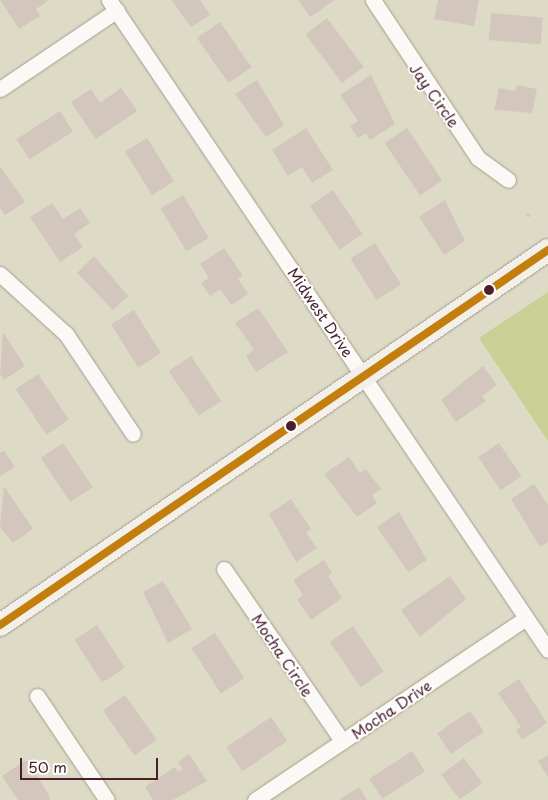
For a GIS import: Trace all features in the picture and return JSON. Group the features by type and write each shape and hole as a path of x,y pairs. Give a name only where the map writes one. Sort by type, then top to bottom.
{"main road":[{"path":"0,625 548,250"}],"street":[{"name":"Jay Circle","path":"373,0 478,158 508,180"},
{"path":"0,89 113,5"},
{"name":"Midwest Drive","path":"113,5 548,650"},
{"path":"0,274 66,334 132,434"},
{"name":"Mocha Circle","path":"224,569 342,742"},
{"name":"Mocha Drive","path":"255,800 526,618"},
{"path":"37,696 107,800"}],"green space":[{"path":"548,292 548,441 479,338"}],"building":[{"path":"0,0 49,0 36,9 40,16 19,29"},
{"path":"171,0 200,0 210,15 191,27"},
{"path":"298,0 335,0 310,17"},
{"path":"438,0 479,0 474,26 434,19"},
{"path":"491,13 543,18 540,44 489,40"},
{"path":"327,18 364,67 342,83 305,34"},
{"path":"220,22 252,67 229,83 197,38"},
{"path":"371,75 395,124 370,140 366,133 358,138 350,126 358,121 340,95"},
{"path":"257,80 284,125 266,137 235,94"},
{"path":"517,85 537,89 532,113 494,110 499,88 515,91"},
{"path":"121,88 137,111 96,139 71,102 91,89 100,103"},
{"path":"60,111 73,131 29,159 16,139"},
{"path":"306,128 333,170 312,183 302,167 288,176 272,150"},
{"path":"407,128 442,180 420,195 385,143"},
{"path":"147,138 174,181 152,195 125,152"},
{"path":"0,166 25,202 5,215 0,208"},
{"path":"333,190 363,234 339,250 310,206"},
{"path":"183,195 209,238 186,251 161,208"},
{"path":"445,200 465,241 444,255 419,217"},
{"path":"52,203 63,219 80,208 90,223 74,234 83,247 60,262 30,217"},
{"path":"375,243 401,285 376,300 350,258"},
{"path":"224,248 243,276 238,279 248,294 231,305 220,289 210,296 201,283 209,278 200,264"},
{"path":"94,256 128,296 113,310 77,273"},
{"path":"258,308 288,352 256,372 246,356 254,350 235,323"},
{"path":"134,310 161,353 138,368 111,324"},
{"path":"3,332 25,366 4,380 0,374"},
{"path":"191,356 221,401 199,416 169,371"},
{"path":"483,366 497,385 482,396 486,401 456,422 441,400"},
{"path":"38,374 69,420 46,435 16,389"},
{"path":"63,443 93,487 70,502 41,458"},
{"path":"499,443 521,476 501,490 478,457"},
{"path":"4,451 15,467 0,476 0,453"},
{"path":"349,457 360,473 366,469 381,489 372,495 377,503 357,517 324,474"},
{"path":"534,484 548,505 548,542 540,547 511,499"},
{"path":"4,486 33,529 13,543 0,527"},
{"path":"291,499 311,529 306,533 317,548 296,562 269,514"},
{"path":"399,512 427,560 408,572 377,527"},
{"path":"324,560 332,573 328,576 342,598 311,620 297,599 303,595 293,580"},
{"path":"450,576 466,599 420,637 401,610"},
{"path":"163,581 192,629 168,643 143,592"},
{"path":"97,625 125,668 102,682 74,640"},
{"path":"353,626 384,672 361,687 330,642"},
{"path":"215,633 244,678 221,694 192,648"},
{"path":"519,679 547,723 522,740 516,730 521,727 498,693"},
{"path":"125,695 157,740 134,756 103,710"},
{"path":"470,711 484,732 451,754 437,733"},
{"path":"271,717 287,741 242,771 226,747"},
{"path":"412,751 425,771 382,799 369,779"},
{"path":"189,754 207,781 173,800 153,800 145,787 175,767 178,772 183,769 178,762"},
{"path":"548,755 548,777 538,761"},
{"path":"464,758 482,783 460,800 441,774"},
{"path":"26,760 48,793 50,800 18,800 2,776"},
{"path":"359,787 367,800 339,800"}],"transit line":[{"path":"0,625 548,250"}]}
